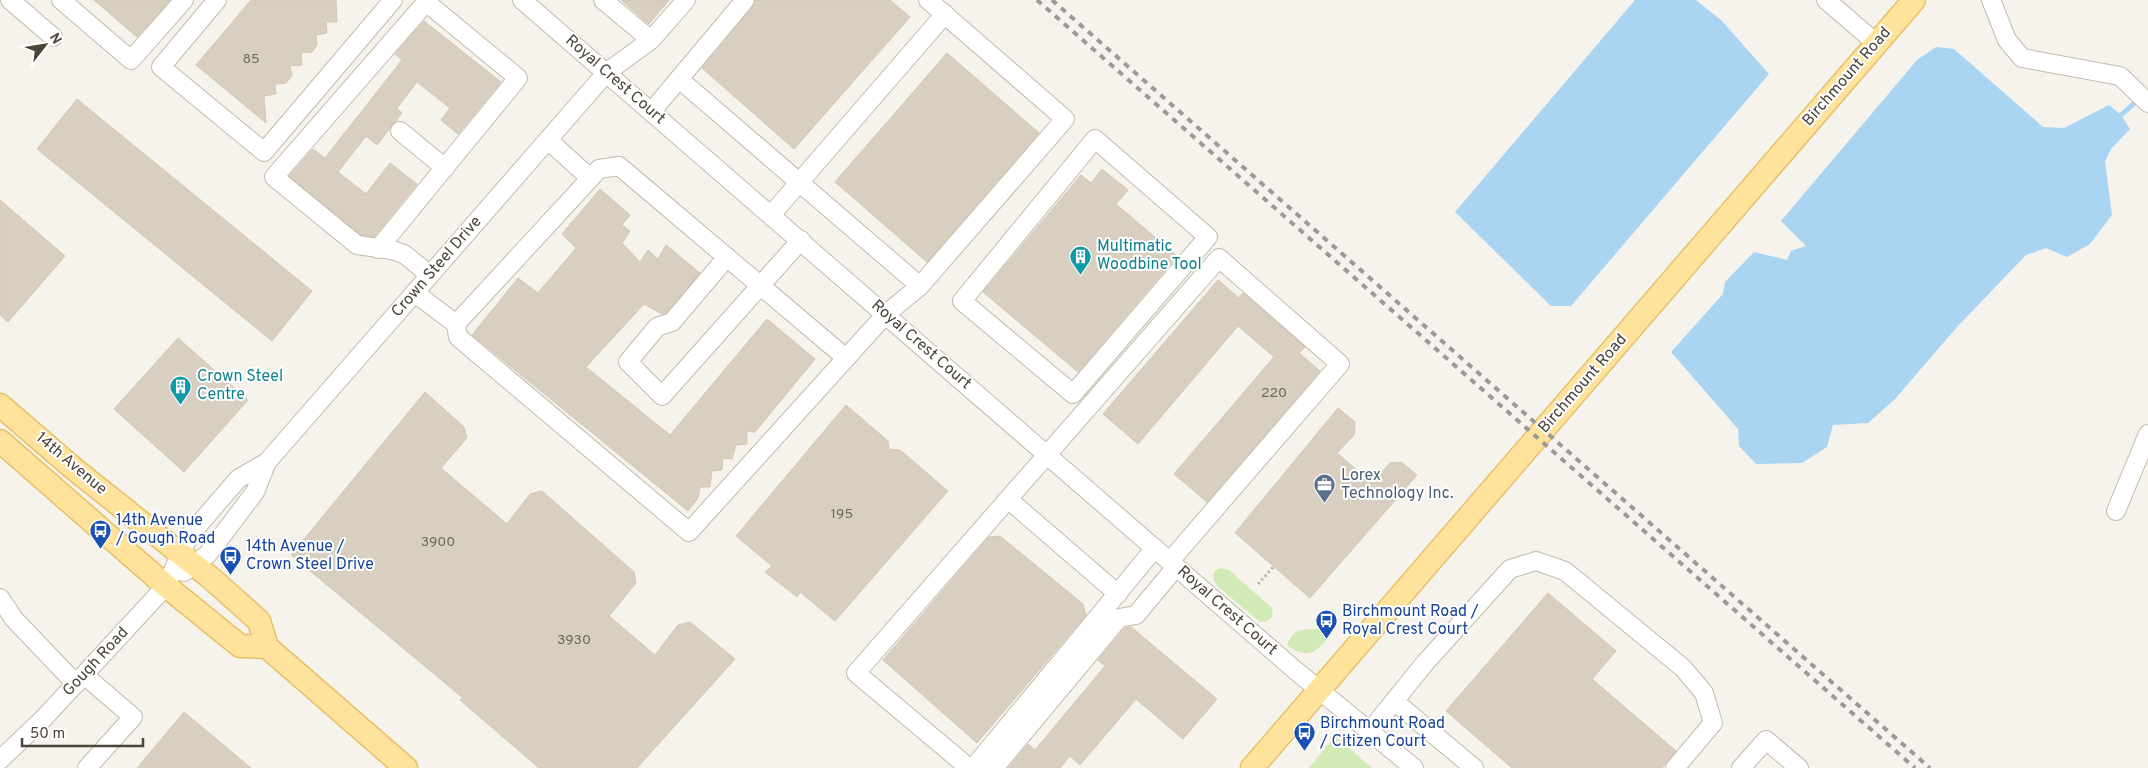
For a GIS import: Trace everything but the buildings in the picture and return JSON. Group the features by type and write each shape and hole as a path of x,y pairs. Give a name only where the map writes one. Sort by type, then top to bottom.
{"main road":[{"name":"Birchmount Road","path":"1252,768 1913,0"},
{"name":"14th Avenue","path":"0,405 73,468 259,621 267,647 240,646 166,586 0,441"},
{"path":"267,647 406,768"}],"street":[{"path":"10,0 53,38"},
{"path":"61,0 131,60 184,0"},
{"path":"217,0 161,67 264,152 393,0"},
{"name":"Royal Crest Court","path":"522,0 1173,564 1414,768"},
{"path":"603,0 651,40"},
{"name":"Crown Steel Drive","path":"166,586 187,560 190,536 238,479 267,462 607,72 651,40 686,0"},
{"path":"652,111 745,0"},
{"path":"416,293 456,324 458,337 689,532 886,314 920,286 1065,119 928,0"},
{"path":"1826,0 1876,43"},
{"path":"1991,0 2007,40 2022,58 2120,76 2148,103"},
{"path":"378,249 518,78 427,1 274,176 357,245 378,249 392,250 404,254 430,275"},
{"path":"771,215 944,14"},
{"path":"679,79 920,286"},
{"path":"400,130 445,168"},
{"path":"1095,138 1208,237 1156,297 1073,394 962,301 1095,138"},
{"path":"548,140 590,178"},
{"path":"456,324 599,169 619,166 846,358"},
{"path":"727,257 672,322 657,327 628,362 662,396 801,240"},
{"path":"969,768 856,672 1220,258 1340,364 1173,564 1136,615 1119,618 994,768"},
{"path":"1156,297 1173,312"},
{"path":"2116,511 2148,434"},
{"name":"Crown Steel Drive","path":"187,560 208,554 255,492 267,462"},
{"path":"1009,500 1118,594"},
{"path":"973,768 1155,548"},
{"path":"1370,731 1425,662 1510,569 1536,561 1565,571 1683,668 1704,693 1714,723 1675,768"},
{"name":"Gough Road","path":"0,760 80,679 166,586"},
{"path":"0,598 14,619 80,679 133,717 87,768"},
{"path":"1394,701 1474,768"},
{"path":"1741,768 1766,740 1799,768"}],"path":[{"path":"1258,584 1274,566"}],"green space":[{"path":"1221,568 1229,570 1272,608 1273,614 1270,619 1260,622 1216,585 1213,576 1215,570"},
{"path":"1328,625 1334,630 1324,643 1314,651 1302,653 1287,645 1295,633 1299,631 1322,628"},
{"path":"1335,736 1372,768 1309,768"}],"water":[{"path":"1635,0 1696,0 1722,21 1769,74 1571,306 1551,306 1455,212"},
{"path":"1936,47 1954,49 2043,127 2064,128 2109,105 2121,115 2130,129 2111,149 2105,161 2112,215 2090,244 2067,257 2046,248 2026,255 1957,327 1895,399 1868,423 1833,425 1827,447 1802,463 1756,464 1739,446 1738,429 1671,352 1723,294 1725,282 1754,252 1787,260 1791,251 1806,246 1781,221 1917,60"}],"waterway":[{"path":"2121,115 2139,99"}],"railway":[{"path":"1037,0 1915,768"},
{"path":"1052,0 1930,768"}],"place":[{"name":"Multimatic Woodbine Tool","path":"1081,275"},
{"name":"Crown Steel Centre","path":"181,405"},
{"name":"Lorex Technology Inc.","path":"1325,504"},
{"name":"14th Avenue / Gough Road","path":"100,549"},
{"name":"14th Avenue / Crown Steel Drive","path":"230,575"},
{"name":"Birchmount Road / Royal Crest Court","path":"1326,640"},
{"name":"Birchmount Road / Citizen Court","path":"1304,752"}]}
